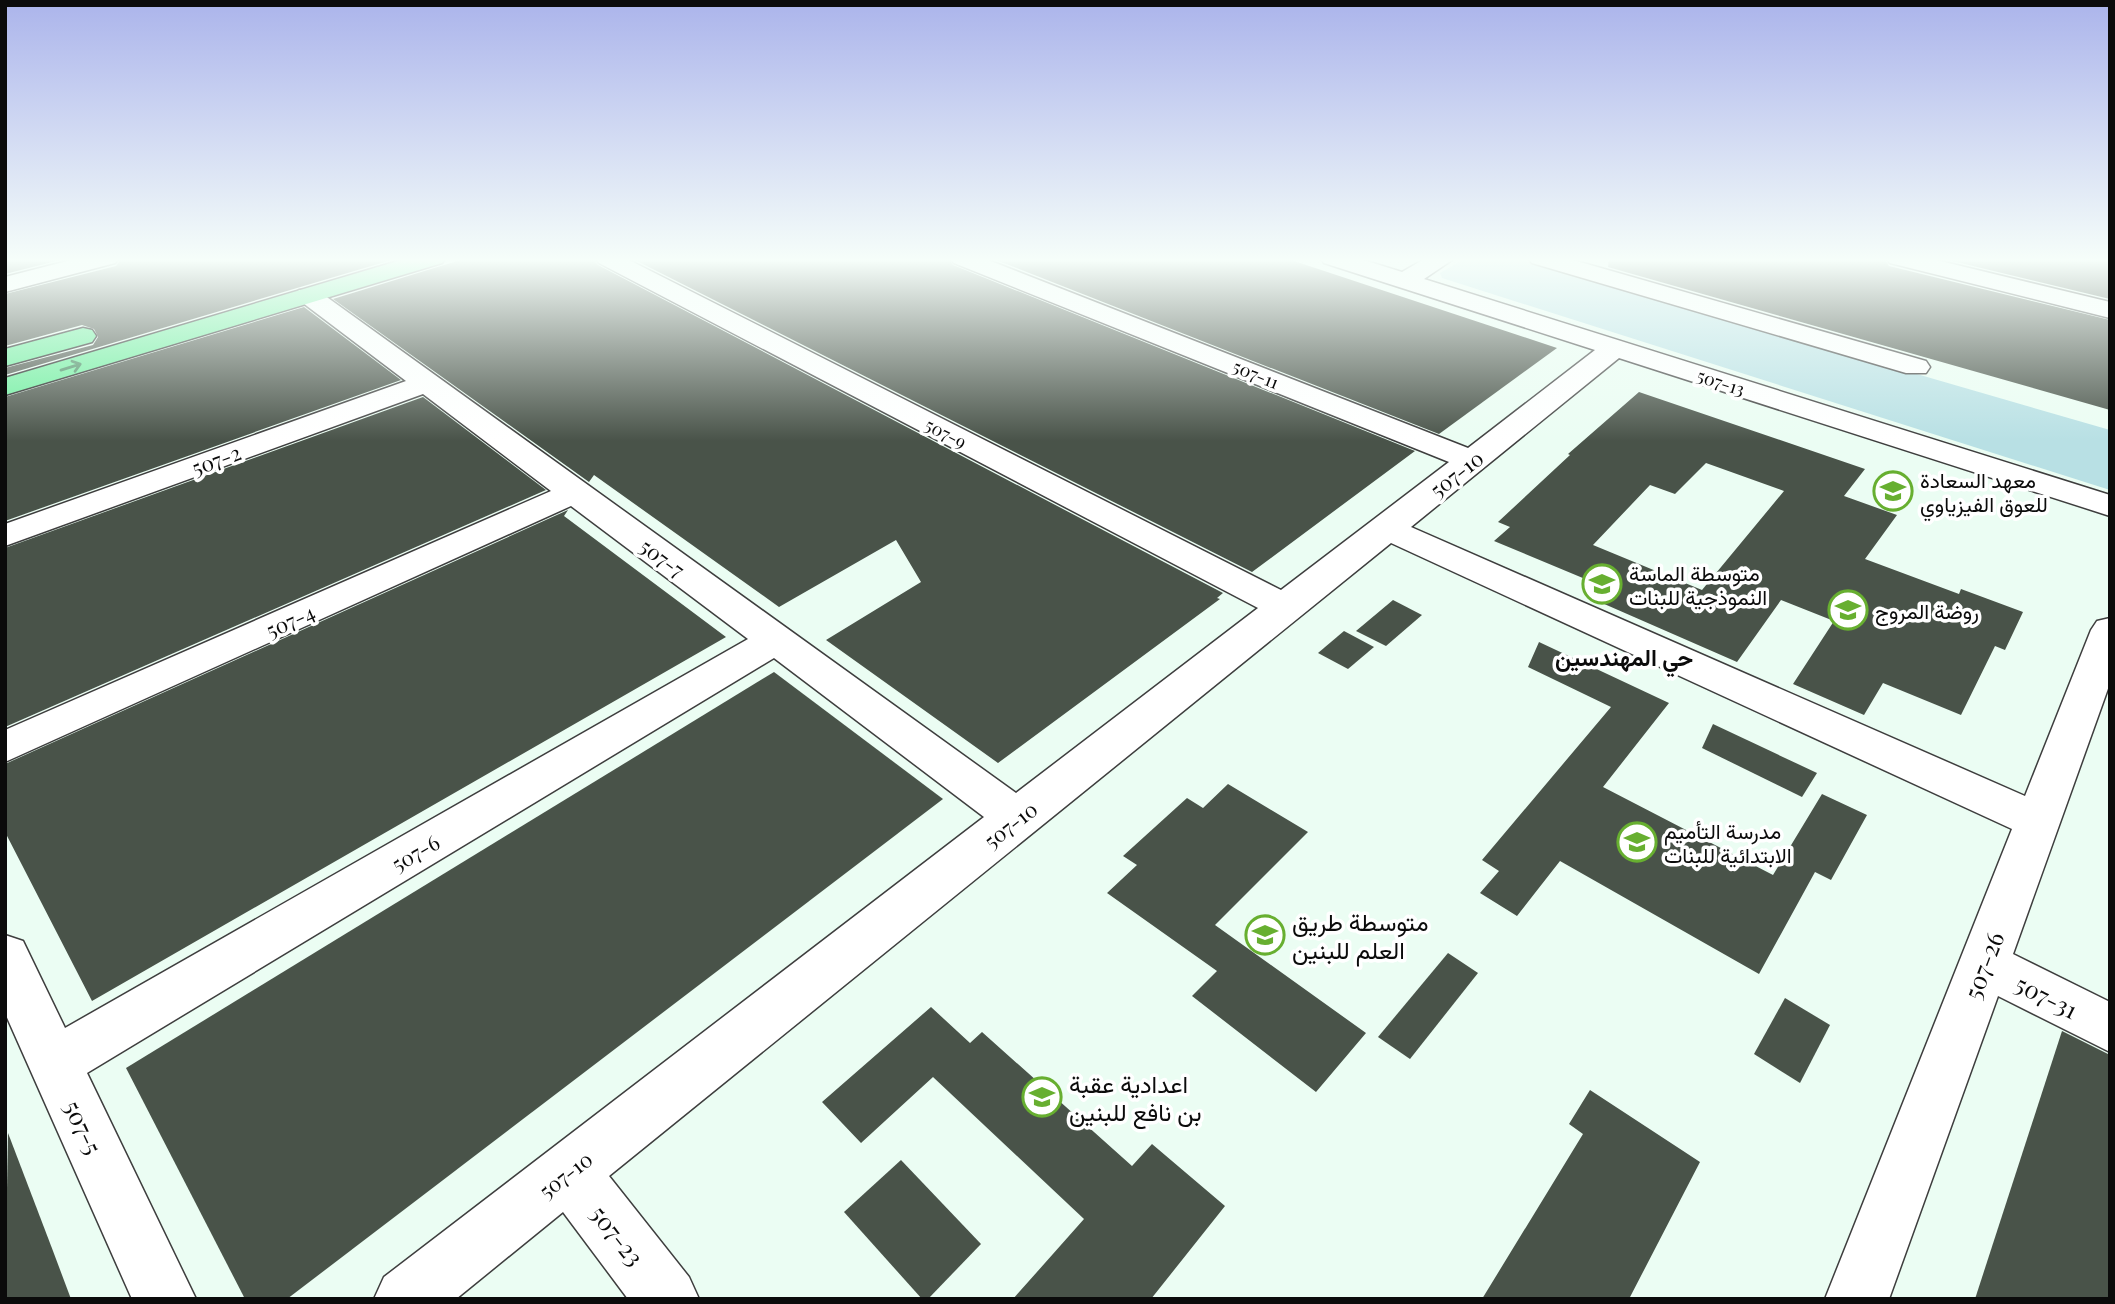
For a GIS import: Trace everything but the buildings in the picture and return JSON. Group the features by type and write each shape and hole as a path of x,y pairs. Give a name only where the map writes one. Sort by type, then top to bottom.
{"main road":[{"path":"5,387 229,319"},
{"path":"5,358 110,328"},
{"path":"85,335 106,356"}],"street":[{"name":"507-7","path":"340,319 1017,818"},
{"name":"507-9","path":"725,319 1285,607"},
{"name":"507-11","path":"1116,319 1472,460"},
{"name":"507-13","path":"1523,319 2110,506"},
{"path":"1750,319 1916,367"},
{"name":"507-10","path":"406,1299 1615,348"},
{"name":"507-2","path":"5,536 426,383"},
{"name":"507-4","path":"5,747 575,492"},
{"path":"1386,528 2038,821"},
{"name":"507-26","path":"1857,1299 2038,821 2096,705 2110,630"},
{"name":"507-6","path":"55,1063 776,640"},
{"name":"507-5","path":"5,956 163,1299"},
{"name":"507-31","path":"1984,964 2110,1028"},
{"name":"507-23","path":"568,1171 667,1299"}],"shaded area":[{"path":"1571,319 1726,319 2110,430 2110,490"}],"place":[{"name":"معهد السعادة للعوق الفيزياوي","path":"1893,491"},
{"name":"متوسطة الماسة النموذجية للبنات","path":"1602,584"},
{"name":"روضة المروج","path":"1848,610"},
{"name":"مدرسة التأميم الابتدائية للبنات","path":"1637,842"},
{"name":"متوسطة طريق العلم للبنين","path":"1265,935"},
{"name":"اعدادية عقبة بن نافع للبنين","path":"1042,1097"}],"district":[{"name":"حي المهندسين","path":"1624,656"}]}
